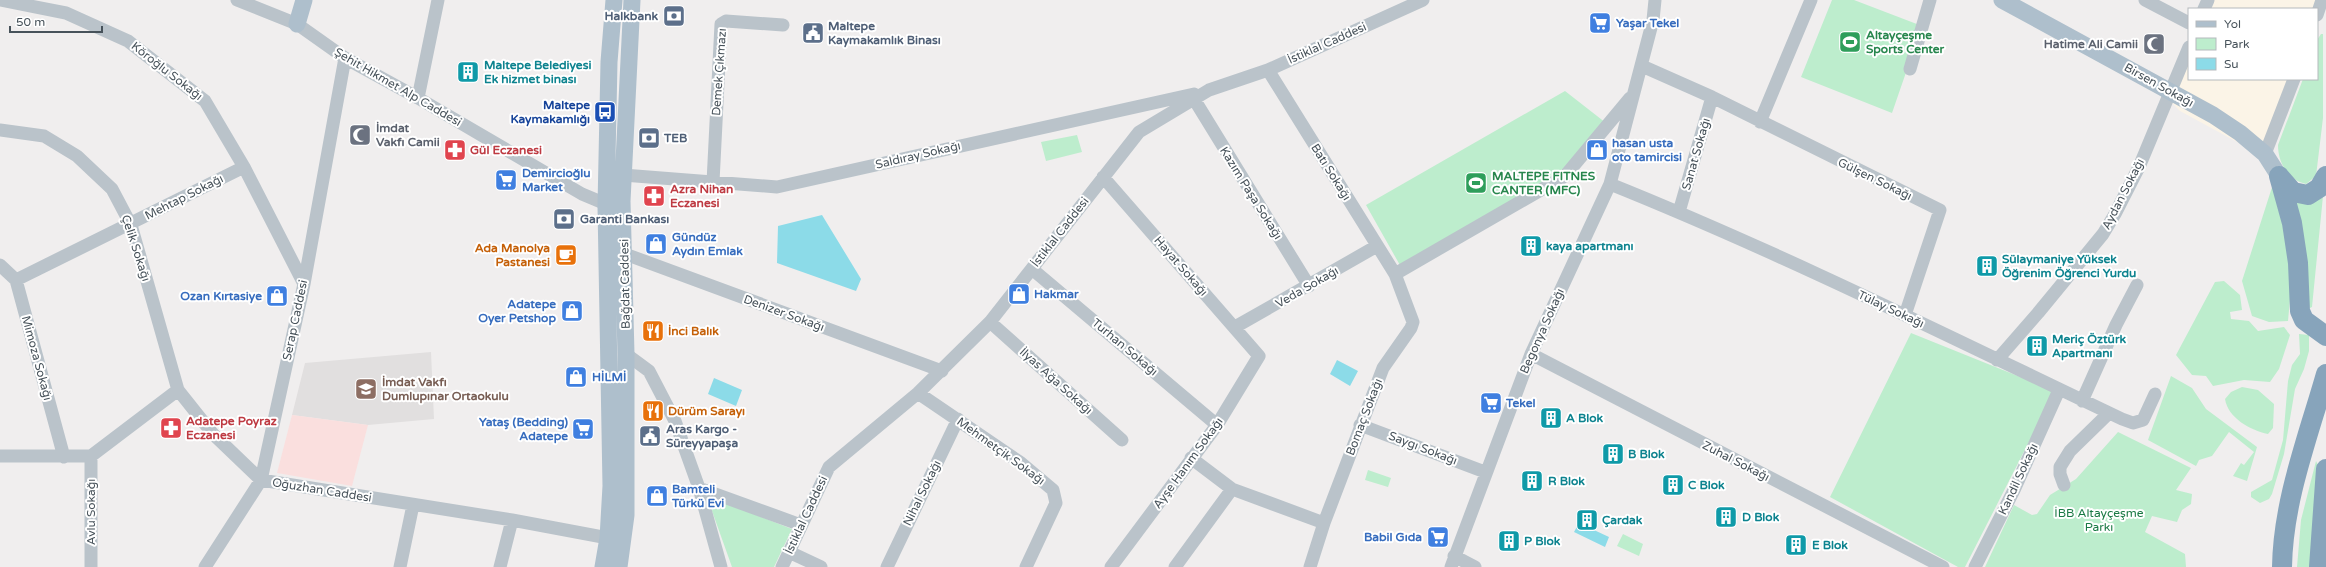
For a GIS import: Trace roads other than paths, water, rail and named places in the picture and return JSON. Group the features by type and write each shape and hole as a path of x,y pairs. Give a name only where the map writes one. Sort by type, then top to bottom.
{"highway":[{"path":"2279,176 2293,192 2308,195 2319,188 2326,176"},
{"path":"2279,176 2292,223 2298,263 2300,311 2304,320 2326,336"},
{"path":"2282,567 2282,536 2290,497 2326,374"},
{"path":"2319,567 2326,469"}],"main road":[{"path":"297,24 304,0"},
{"name":"Bağdat Caddesi","path":"602,567 608,538 610,478 606,206 609,62 614,0"},
{"name":"Bağdat Caddesi","path":"620,567 626,515 626,354 623,175 632,0"},
{"name":"Birsen Sokağı","path":"2002,0 2171,90 2229,126 2265,154 2279,176"}],"street":[{"name":"Köroğlu Sokağı","path":"0,0 66,13 128,41 205,101 244,167 304,284"},
{"name":"Şehit Hikmet Alp Caddesi","path":"236,0 297,24 345,58 418,98 546,174 606,206 623,209"},
{"path":"418,98 438,0"},
{"name":"İstiklal Caddesi","path":"782,567 829,468 918,394 942,372 990,322 1139,132 1209,90 1268,70 1423,0"},
{"name":"Begonya Sokağı","path":"1453,562 1485,472 1531,354 1610,184 1642,66 1653,20 1655,0"},
{"path":"1760,122 1811,0"},
{"path":"1910,69 1930,0"},
{"path":"2145,0 2188,22"},
{"path":"2318,12 2322,0"},
{"name":"Demek Çıkmazı","path":"713,182 721,24 726,21 783,25"},
{"name":"Aydan Sokağı","path":"1997,360 2038,314 2103,234 2139,167 2188,49"},
{"name":"Serap Caddesi","path":"205,567 261,480 304,284 345,58"},
{"name":"Gülşen Sokağı","path":"1642,66 1712,97 1940,210 1905,315"},
{"name":"Batı Sokağı","path":"1268,70 1395,274"},
{"path":"2265,154 2294,80"},
{"name":"Saldıray Sokağı","path":"623,175 776,187 1209,90"},
{"name":"Begonya Sokağı","path":"1395,274 1565,176 1633,95"},
{"name":"Sanat Sokağı","path":"1679,212 1712,97"},
{"name":"Kazım Paşa Sokağı","path":"1194,99 1309,286"},
{"name":"Çelik Sokağı","path":"0,130 44,136 77,156 112,189 130,224 178,390"},
{"name":"Mehtap Sokağı","path":"16,280 244,167"},
{"name":"Hayat Sokağı","path":"1103,177 1259,356"},
{"name":"Tülay Sokağı","path":"1610,184 1679,212 1905,315 2082,401 2133,423 2139,422 2145,418 2155,394"},
{"name":"Veda Sokağı","path":"1235,327 1377,246"},
{"name":"Denizer Sokağı","path":"625,254 942,372"},
{"path":"0,265 16,280"},
{"name":"Turhan Sokağı","path":"1032,269 1217,425"},
{"name":"Bomaç Sokağı","path":"1310,567 1324,523 1360,425 1383,368 1413,326 1395,274"},
{"name":"Mimoza Sokağı","path":"16,280 64,457"},
{"path":"2082,401 2116,324 2138,285"},
{"name":"İlyas Ağa Sokağı","path":"990,322 1122,440"},
{"path":"626,354 649,371 675,421 700,488 721,567"},
{"name":"Zuhal Sokağı","path":"1531,354 1943,567"},
{"name":"Ayşe Hanım Sokağı","path":"1111,567 1217,425 1259,356"},
{"path":"0,456 91,456 178,390"},
{"name":"Oğuzhan Caddesi","path":"178,390 213,434 261,480 512,520 608,538"},
{"name":"Kandil Sokağı","path":"1975,567 2014,490 2059,390"},
{"name":"Mehmetçik Sokağı","path":"918,394 958,419 1021,463 1053,490 1056,503 1026,567"},
{"path":"2064,485 2060,474 2065,458 2109,413"},
{"name":"Nihal Sokağı","path":"887,567 958,419"},
{"name":"Saygı Sokağı","path":"1360,425 1485,472"},
{"name":"Avlu Sokağı","path":"91,456 91,567"},
{"path":"1191,458 1232,490 1324,523"},
{"path":"700,488 801,525"},
{"path":"1175,567 1232,490"},
{"path":"400,567 413,505"},
{"path":"500,567 512,520"},
{"path":"789,552 821,567"},
{"path":"1453,562 1475,567"}],"water":[{"path":"822,215 861,279 856,291 777,263 778,226"},
{"path":"1337,360 1358,371 1350,386 1330,374"},
{"path":"714,378 742,390 736,406 708,394"},
{"path":"1579,523 1609,537 1605,547 1574,532"}],"place":[{"name":"Halkbank","path":"674,16"},
{"name":"Yaşar Tekel","path":"1600,23"},
{"name":"Maltepe Kaymakamlık Binası","path":"813,33"},
{"name":"Altayçeşme Sports Center","path":"1850,42"},
{"name":"Hatime Ali Camii","path":"2154,44"},
{"name":"Maltepe Belediyesi Ek hizmet binası","path":"468,72"},
{"name":"Maltepe Kaymakamlığı","path":"605,112"},
{"name":"İmdat Vakfı Camii","path":"360,135"},
{"name":"TEB","path":"649,138"},
{"name":"Gül Eczanesi","path":"455,150"},
{"name":"hasan usta oto tamircisi","path":"1597,150"},
{"name":"Demircioğlu Market","path":"506,180"},
{"name":"MALTEPE FITNES CANTER (MFC)","path":"1476,183"},
{"name":"Azra Nihan Eczanesi","path":"654,196"},
{"name":"Garanti Bankası","path":"564,219"},
{"name":"Gündüz Aydın Emlak","path":"656,244"},
{"name":"kaya apartmanı","path":"1531,246"},
{"name":"Ada Manolya Pastanesi","path":"566,255"},
{"name":"Sülaymaniye Yüksek Öğrenim Öğrenci Yurdu","path":"1987,266"},
{"name":"Hakmar","path":"1019,294"},
{"name":"Ozan Kırtasiye","path":"277,296"},
{"name":"Adatepe Oyer Petshop","path":"572,311"},
{"name":"İnci Balık","path":"653,331"},
{"name":"Meriç Öztürk Apartmanı","path":"2037,346"},
{"name":"HİLMİ","path":"576,377"},
{"name":"İmdat Vakfı Dumlupınar Ortaokulu","path":"366,389"},
{"name":"Tekel","path":"1491,403"},
{"name":"Dürüm Sarayı","path":"653,411"},
{"name":"A Blok","path":"1551,418"},
{"name":"Adatepe Poyraz Eczanesi","path":"171,428"},
{"name":"Yataş (Bedding) Adatepe","path":"583,429"},
{"name":"Aras Kargo - Süreyyapaşa","path":"650,436"},
{"name":"B Blok","path":"1613,454"},
{"name":"R Blok","path":"1532,481"},
{"name":"C Blok","path":"1673,485"},
{"name":"Bamteli Türkü Evi","path":"657,496"},
{"name":"D Blok","path":"1726,517"},
{"name":"Çardak","path":"1587,520"},
{"name":"Babil Gıda","path":"1438,537"},
{"name":"P Blok","path":"1509,541"},
{"name":"E Blok","path":"1796,545"}],"park label":[{"name":"İBB Altayçeşme Parkı","path":"2099,520"}]}
